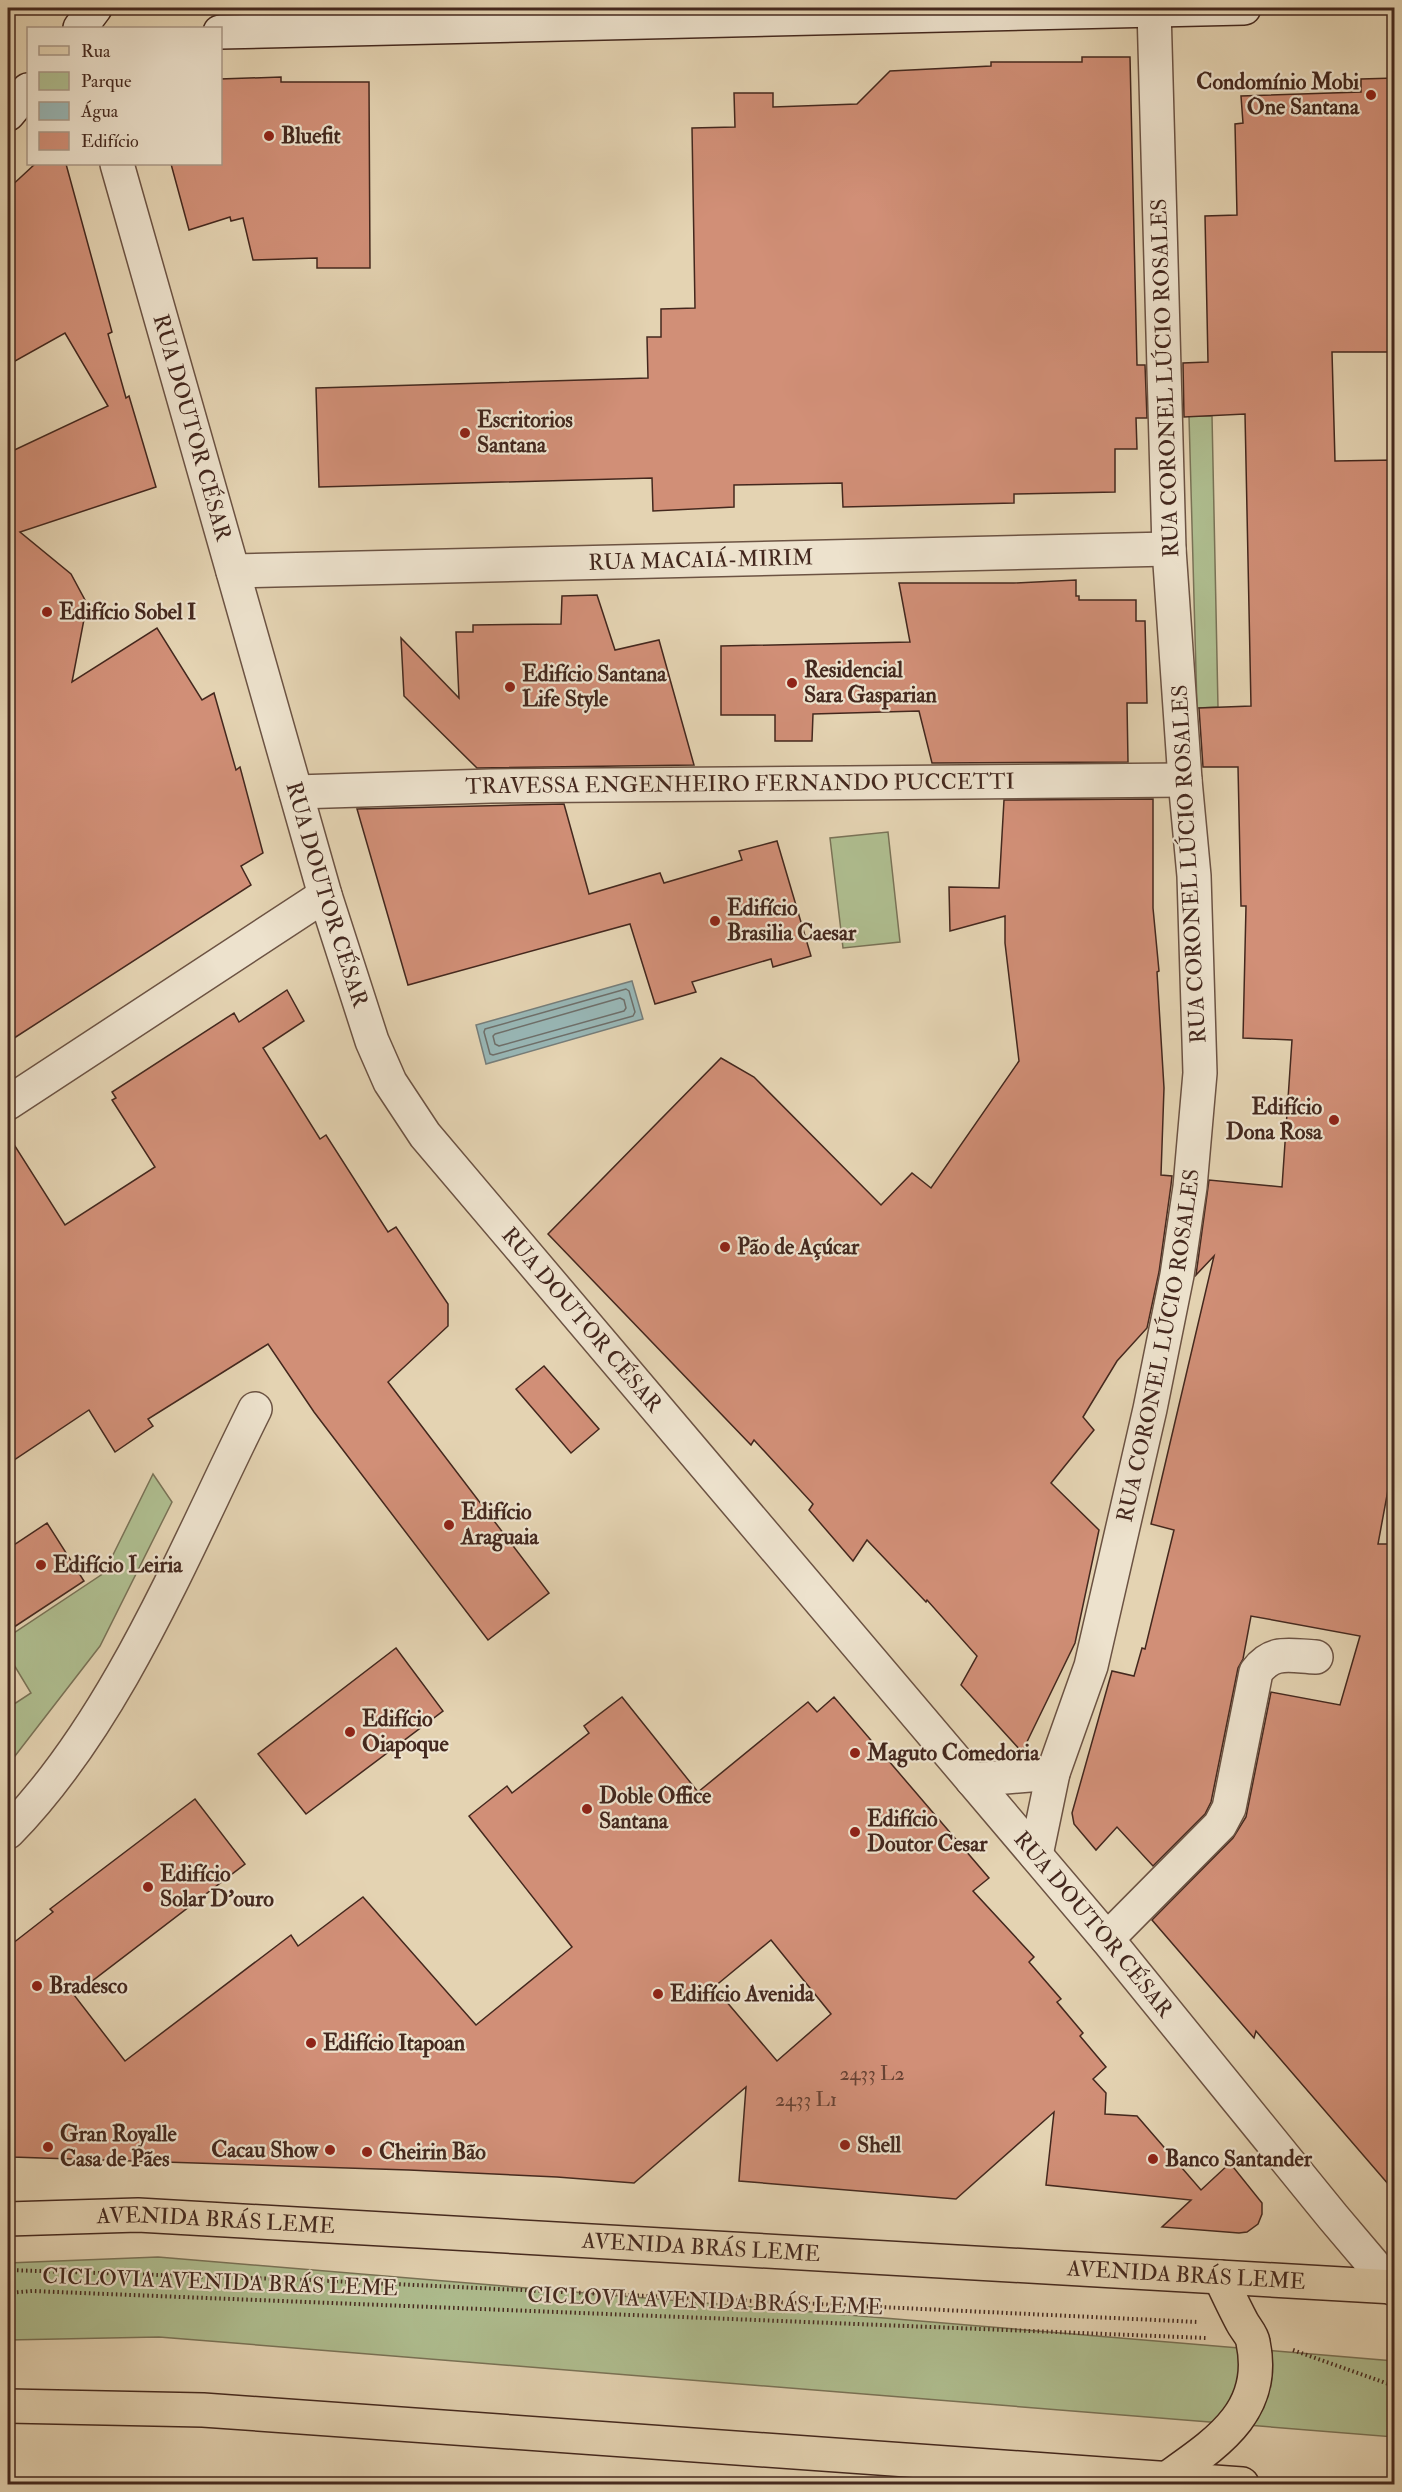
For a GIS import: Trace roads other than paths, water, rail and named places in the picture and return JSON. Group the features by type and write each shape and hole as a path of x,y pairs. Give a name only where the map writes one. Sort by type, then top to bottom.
{"main road":[{"name":"AVENIDA BRÁS LEME","path":"8,2219 138,2215 1394,2288"},
{"path":"1166,2479 1218,2441 1239,2418 1249,2399 1256,2374 1248,2332 1220,2277"},
{"path":"8,2406 203,2410 1040,2478 1166,2479 1242,2484"}],"street":[{"path":"82,27 95,8"},
{"path":"222,32 1244,8"},
{"name":"RUA CORONEL LÚCIO ROSALES","path":"1036,1856 1053,1773 1091,1666 1150,1408 1177,1275 1190,1187 1200,1061 1194,876 1169,549 1154,9"},
{"name":"RUA DOUTOR CÉSAR","path":"117,165 325,895 372,1041 390,1082 425,1135 1107,1939 1333,2217 1394,2288"},
{"name":"RUA MACAIÁ-MIRIM","path":"233,572 1169,549"},
{"name":"TRAVESSA ENGENHEIRO FERNANDO PUCCETTI","path":"296,792 490,786 1185,780"},
{"path":"8,1103 325,895"},
{"path":"8,1832 71,1758 118,1680 162,1598 255,1408"},
{"path":"1107,1939 1220,1825 1229,1808 1256,1671 1264,1660 1276,1655 1316,1658"},
{"path":"972,1780 1053,1773"}],"water":[{"path":"632,981 643,1019 486,1064 476,1025"}],"place":[{"name":"Condomínio Mobi One Santana","path":"1371,95"},
{"name":"Bluefit","path":"269,136"},
{"name":"Escritorios Santana","path":"465,433"},
{"name":"Edifício Sobel I","path":"47,612"},
{"name":"Residencial Sara Gasparian","path":"792,683"},
{"name":"Edifício Santana Life Style","path":"510,687"},
{"name":"Edifício Brasilia Caesar","path":"715,921"},
{"name":"Edifício Dona Rosa","path":"1334,1120"},
{"name":"Pão de Açúcar","path":"725,1247"},
{"name":"Edifício Araguaia","path":"449,1525"},
{"name":"Edifício Leiria","path":"41,1565"},
{"name":"Edifício Oiapoque","path":"350,1732"},
{"name":"Maguto Comedoria","path":"855,1753"},
{"name":"Doble Office Santana","path":"587,1809"},
{"name":"Edifício Doutor Cesar","path":"855,1832"},
{"name":"Edifício Solar D'ouro","path":"148,1887"},
{"name":"Bradesco","path":"37,1986"},
{"name":"Edifício Avenida","path":"658,1994"},
{"name":"Edifício Itapoan","path":"311,2043"},
{"name":"Shell","path":"845,2145"},
{"name":"Gran Royalle Casa de Pães","path":"48,2147"},
{"name":"Cacau Show","path":"330,2150"},
{"name":"Cheirin Bão","path":"367,2152"},
{"name":"Banco Santander","path":"1153,2159"}]}
